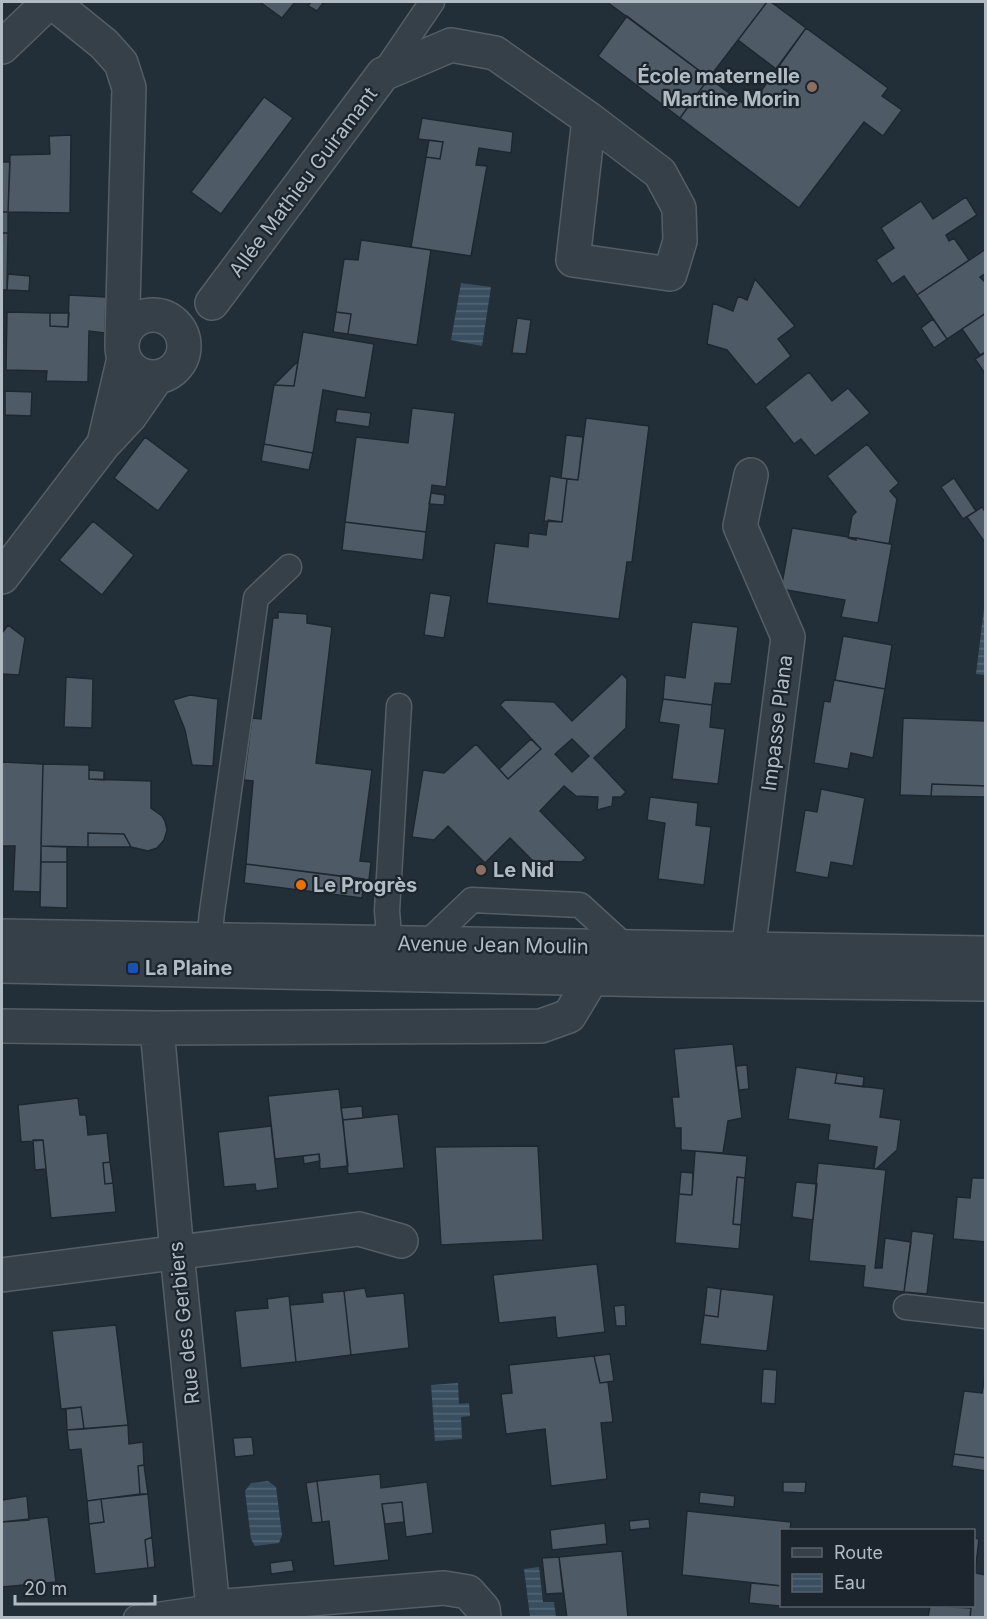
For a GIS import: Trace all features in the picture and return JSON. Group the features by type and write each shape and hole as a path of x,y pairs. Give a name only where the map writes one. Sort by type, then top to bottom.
{"street":[{"path":"2,47 50,2 104,44 121,63 129,88 125,251 123,350 137,372 157,377 165,374 180,362 169,326 125,251"},
{"name":"Allée Mathieu Guiramant","path":"169,326 212,303 383,74 451,45 495,53 589,119 660,173 679,208 680,241 670,274 573,260 589,119"},
{"path":"104,445 129,326 135,320 169,326"},
{"path":"2,576 104,445 130,416 157,377"},
{"name":"Impasse Plana","path":"747,965 788,637 740,526 751,475"},
{"name":"Avenue Jean Moulin","path":"2,936 210,955"},
{"name":"Avenue Jean Moulin","path":"427,959 626,947 747,965 986,984"},
{"name":"Avenue Jean Moulin","path":"2,966 210,955 391,958 427,959 592,978 747,965 986,953"},
{"name":"Avenue Jean Moulin","path":"2,1026 157,1028 541,1026 568,1016 592,978"},
{"name":"Rue des Gerbiers","path":"157,1028 177,1253 214,1612"},
{"path":"2,1275 359,1229 401,1241"},
{"path":"214,1612 444,1588 468,1592 483,1609 484,1617"}],"lane":[{"path":"383,74 432,2"},
{"path":"210,955 256,598 289,567"},
{"path":"391,958 387,911 399,706"},
{"path":"427,959 472,900 580,905 626,947"},
{"path":"906,1307 986,1316"},
{"path":"136,1617 214,1612"}],"water":[{"path":"461,283 491,287 482,346 451,340"},
{"path":"984,609 986,610 985,675 976,674"},
{"path":"458,1383 459,1404 469,1403 470,1416 461,1417 462,1439 435,1441 431,1385"},
{"path":"268,1481 276,1487 282,1535 279,1543 255,1546 251,1539 245,1491 251,1483"},
{"path":"539,1567 543,1602 554,1602 556,1617 530,1617 524,1569"}],"building":[{"path":"260,2 295,2 282,18"},
{"path":"311,2 324,2 317,11 308,6"},
{"path":"607,2 767,2 709,78"},
{"path":"767,2 771,2 806,28 776,69 738,40"},
{"path":"627,16 709,78 680,118 598,56"},
{"path":"806,28 888,88 882,96 902,110 883,136 864,122 799,208 680,118 709,78 749,108"},
{"path":"264,97 293,118 221,214 191,192"},
{"path":"422,118 513,132 511,153 479,148 476,165 487,166 471,256 411,247 426,157 440,159 443,142 418,139"},
{"path":"71,135 70,213 8,212 10,155 50,154 49,136"},
{"path":"429,140 443,142 440,159 426,157"},
{"path":"2,162 10,162 8,212 2,212"},
{"path":"966,197 977,215 946,235 949,241 954,238 969,260 917,295 904,276 892,284 876,260 894,248 881,228 921,201 933,219"},
{"path":"2,212 8,212 8,233 2,233"},
{"path":"2,233 8,233 7,290 2,290"},
{"path":"361,240 431,250 417,345 348,334 351,314 336,312 344,259 358,260"},
{"path":"986,249 986,273 980,277 986,280 986,313 947,339 917,295"},
{"path":"8,274 30,276 29,291 7,290"},
{"path":"755,279 795,326 778,339 791,356 756,385 727,350 707,344 713,303 733,311 738,296 747,300"},
{"path":"69,295 106,297 105,333 89,331 88,382 46,381 47,371 6,370 7,312 50,313 50,326 68,327"},
{"path":"336,312 351,314 348,334 333,332"},
{"path":"50,313 69,313 68,327 50,326"},
{"path":"986,313 986,352 980,355 962,329"},
{"path":"517,318 531,320 526,354 512,353"},
{"path":"933,319 947,339 934,348 921,328"},
{"path":"303,332 374,344 365,398 323,390 313,453 264,444 274,385 294,386"},
{"path":"986,352 986,375 975,359"},
{"path":"298,361 294,386 274,385"},
{"path":"809,372 832,401 848,388 870,413 815,456 801,439 794,444 765,407"},
{"path":"5,391 32,392 31,416 5,415"},
{"path":"412,408 455,413 446,487 432,485 426,532 345,522 356,437 408,443"},
{"path":"337,409 371,413 369,427 335,422"},
{"path":"586,418 649,426 632,562 627,562 619,619 487,603 495,543 528,547 529,533 546,535 548,520 562,522 567,479 578,480"},
{"path":"566,435 583,437 578,480 561,478"},
{"path":"145,437 189,470 158,511 114,478"},
{"path":"264,444 313,453 309,470 261,461"},
{"path":"867,444 899,483 890,491 897,499 889,544 848,538 852,516 856,512 827,476"},
{"path":"550,476 567,479 562,522 544,521"},
{"path":"954,478 976,511 963,519 941,487"},
{"path":"431,493 445,495 444,505 429,504"},
{"path":"982,507 986,513 986,544 967,517"},
{"path":"93,521 134,555 102,595 59,560"},
{"path":"345,522 426,532 423,560 342,550"},
{"path":"792,528 892,544 878,623 841,617 845,600 781,589"},
{"path":"430,593 451,596 444,638 424,635"},
{"path":"278,612 307,614 307,623 332,627 316,763 372,770 360,861 371,862 369,880 246,864 253,781 244,780 252,718 261,719 273,618 278,618"},
{"path":"692,622 738,627 731,684 715,683 712,705 663,699 665,675 685,678"},
{"path":"8,625 25,638 19,675 2,674 2,633"},
{"path":"843,636 892,645 885,689 835,680"},
{"path":"622,674 627,679 626,728 594,758 626,792 621,797 613,797 612,806 597,810 598,797 576,796 564,786 540,811 586,858 581,862 533,861 510,838 485,863 448,826 434,840 412,837 423,770 444,773 476,744 508,779 541,749 500,705 505,700 554,702 572,721","holes":["572,739 589,756 572,772 555,754"]},
{"path":"66,677 93,679 92,728 64,727"},
{"path":"834,680 885,689 873,758 851,753 848,769 814,763 824,701 830,702"},
{"path":"190,695 218,699 213,766 192,765 185,730 173,700"},
{"path":"663,699 712,705 710,727 725,729 718,784 672,779 679,725 659,722"},
{"path":"903,718 986,721 986,786 932,784 931,796 900,795"},
{"path":"531,739 541,749 508,779 499,769"},
{"path":"2,762 43,764 40,892 13,891 15,846 2,846"},
{"path":"43,764 89,765 89,779 151,781 151,808 165,821 167,830 164,840 157,848 148,851 131,847 124,834 88,833 88,847 41,846"},
{"path":"89,770 104,771 104,780 89,779"},
{"path":"932,784 986,786 986,797 931,796"},
{"path":"821,789 865,798 853,866 831,862 828,878 795,872 805,810 817,812"},
{"path":"650,797 698,803 696,825 711,827 704,885 658,879 665,823 647,820"},
{"path":"88,833 124,834 131,847 88,847"},
{"path":"41,846 67,847 67,862 41,862"},
{"path":"41,862 67,862 67,908 40,907"},
{"path":"246,864 364,879 362,898 244,883"},
{"path":"733,1044 742,1118 728,1121 723,1153 681,1150 681,1128 675,1128 672,1097 679,1097 674,1049"},
{"path":"747,1065 749,1089 739,1090 736,1066"},
{"path":"796,1067 837,1073 835,1083 884,1089 880,1117 901,1120 897,1150 876,1169 874,1168 877,1147 828,1140 830,1125 788,1119"},
{"path":"837,1073 864,1077 863,1087 835,1083"},
{"path":"339,1089 348,1166 320,1169 319,1154 275,1159 268,1096"},
{"path":"78,1098 80,1115 86,1115 88,1135 107,1133 110,1162 103,1163 105,1184 113,1183 116,1212 51,1218 43,1140 21,1142 18,1105"},
{"path":"362,1106 363,1118 343,1120 341,1108"},
{"path":"398,1114 404,1168 348,1174 343,1120"},
{"path":"271,1126 278,1188 256,1191 255,1184 224,1187 218,1132"},
{"path":"33,1140 43,1140 46,1169 35,1170"},
{"path":"538,1146 543,1240 441,1245 435,1147"},
{"path":"695,1151 747,1156 745,1178 737,1177 733,1224 741,1225 739,1249 675,1243 679,1194 692,1195"},
{"path":"319,1154 320,1161 304,1164 303,1156"},
{"path":"110,1162 113,1183 105,1184 103,1163"},
{"path":"818,1163 886,1170 875,1268 882,1268 885,1238 911,1242 904,1292 863,1287 865,1266 809,1261"},
{"path":"681,1172 693,1173 692,1195 679,1194"},
{"path":"737,1177 745,1178 741,1225 733,1224"},
{"path":"972,1178 986,1178 986,1242 953,1239 957,1197 970,1198"},
{"path":"796,1182 817,1184 813,1220 792,1217"},
{"path":"912,1231 934,1234 927,1294 904,1292"},
{"path":"597,1264 605,1332 557,1338 555,1317 499,1323 493,1275"},
{"path":"707,1287 721,1289 718,1317 704,1315"},
{"path":"365,1288 367,1297 404,1293 409,1348 351,1355 344,1291"},
{"path":"721,1289 774,1295 767,1351 700,1344 704,1315 718,1317"},
{"path":"344,1291 351,1355 296,1362 290,1305 323,1302 322,1293"},
{"path":"289,1296 296,1362 241,1368 235,1311 268,1308 267,1299"},
{"path":"625,1305 626,1326 616,1326 614,1306"},
{"path":"116,1325 128,1425 84,1429 81,1407 61,1409 52,1331"},
{"path":"610,1354 614,1381 600,1383 594,1356"},
{"path":"594,1356 600,1383 608,1382 613,1422 601,1423 607,1479 551,1486 545,1429 506,1434 501,1394 512,1393 509,1365"},
{"path":"763,1369 777,1370 775,1404 761,1403"},
{"path":"986,1370 986,1458 954,1454 964,1391 982,1393"},
{"path":"81,1407 84,1429 67,1430 66,1409"},
{"path":"128,1425 129,1444 143,1442 144,1465 138,1466 140,1494 87,1501 81,1449 69,1450 67,1430"},
{"path":"252,1437 254,1455 235,1457 233,1438"},
{"path":"954,1454 986,1458 986,1471 952,1466"},
{"path":"144,1465 148,1494 140,1494 138,1466"},
{"path":"380,1474 381,1488 427,1482 433,1533 406,1537 402,1502 382,1504 389,1560 334,1566 329,1521 322,1522 317,1481"},
{"path":"317,1481 322,1522 312,1523 306,1483"},
{"path":"783,1482 806,1482 805,1493 783,1492"},
{"path":"700,1492 735,1496 734,1507 699,1503"},
{"path":"148,1494 152,1537 145,1540 148,1568 95,1574 89,1524 104,1522 101,1499"},
{"path":"27,1496 29,1520 2,1522 2,1500"},
{"path":"101,1499 104,1522 89,1524 87,1501"},
{"path":"402,1502 404,1522 385,1524 382,1504"},
{"path":"687,1511 791,1522 790,1529 780,1529 780,1586 682,1575"},
{"path":"48,1517 56,1582 2,1587 2,1522"},
{"path":"649,1519 650,1528 630,1530 629,1521"},
{"path":"605,1523 607,1544 552,1550 550,1530"},
{"path":"152,1537 155,1567 148,1568 145,1540"},
{"path":"975,1538 979,1539 975,1573"},
{"path":"622,1551 628,1618 567,1618 559,1557"},
{"path":"559,1557 563,1593 546,1594 542,1558"},
{"path":"292,1560 294,1571 271,1574 270,1563"},
{"path":"975,1573 986,1575 986,1618 970,1618 971,1608 960,1607 975,1607"},
{"path":"751,1583 780,1586 780,1606 749,1603"},
{"path":"930,1607 971,1608 970,1618 928,1617"}],"place":[{"name":"École maternelle Martine Morin","path":"812,87"},
{"name":"Le Nid","path":"481,870"},
{"name":"Le Progrès","path":"301,885"},
{"name":"La Plaine","path":"133,968"}]}
